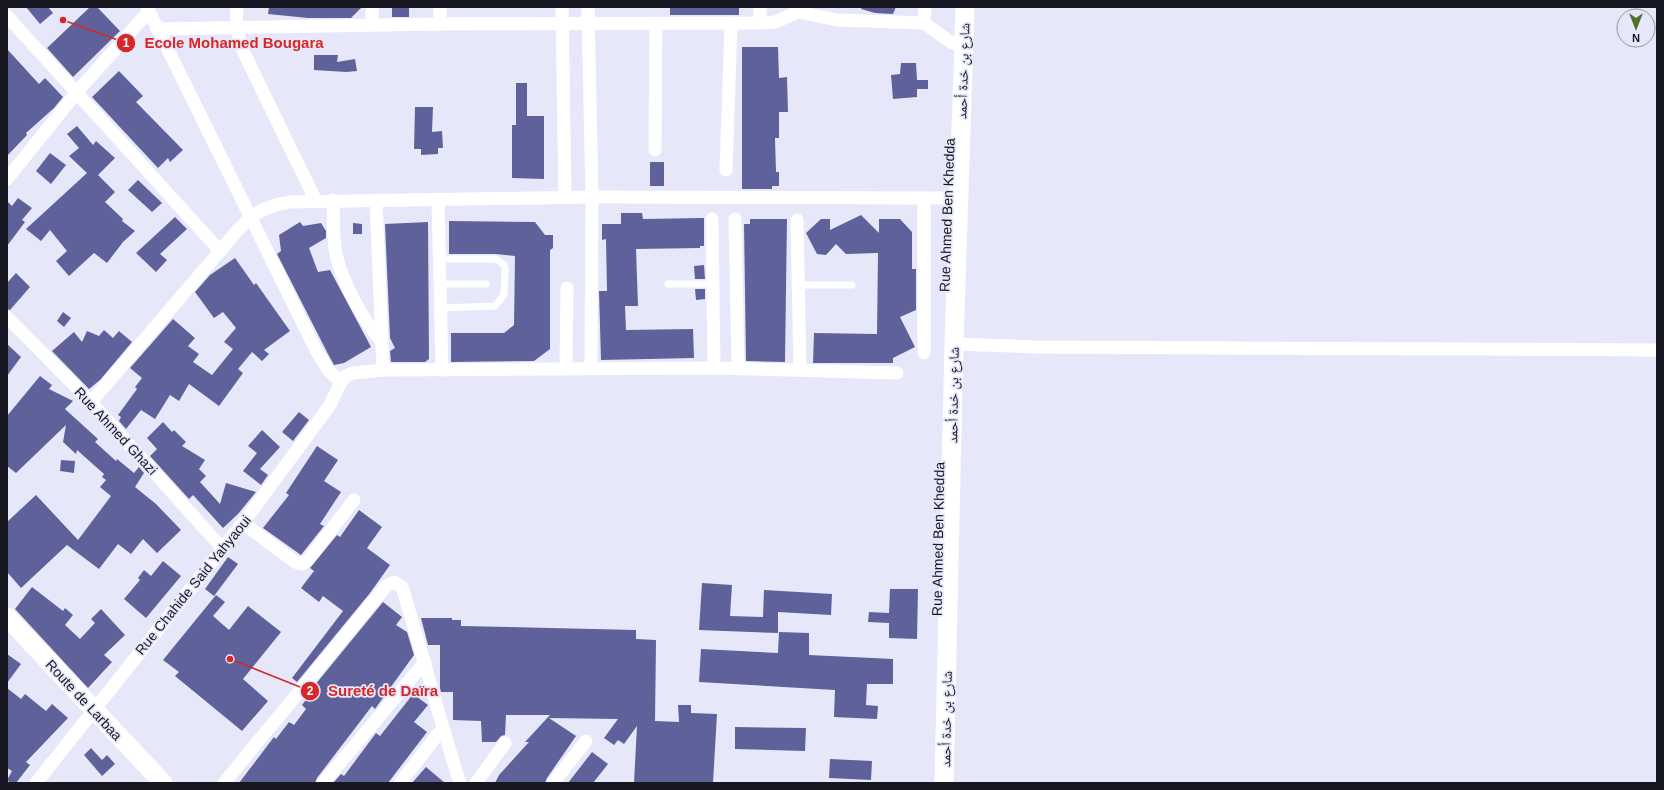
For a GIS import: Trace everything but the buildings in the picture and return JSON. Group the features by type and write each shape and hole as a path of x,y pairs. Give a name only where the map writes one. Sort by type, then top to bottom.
{"main road":[{"name":"Rue Ahmed Ben Khedda","path":"933,783 953,7"},
{"name":"شارع بن خدة أحمد","path":"944,783 954,344 965,7"},
{"name":"Route de Larbaa","path":"7,617 93,711 163,783"}],"street":[{"path":"237,7 236,27 247,60 316,201"},
{"path":"372,7 372,25"},
{"path":"440,7 440,24"},
{"path":"562,7 561,24 565,198"},
{"path":"588,7 592,197 591,368"},
{"path":"760,7 760,23"},
{"path":"924,23 925,7"},
{"path":"7,179 77,92 148,9 316,350 329,371 341,382 346,376 353,373 383,370 714,368 897,373"},
{"path":"157,29 440,24 760,23 775,22 798,9 837,20 924,23 952,43"},
{"path":"7,16 220,251"},
{"path":"655,150 656,23"},
{"path":"726,170 731,23"},
{"path":"91,402 250,216 279,203 333,200 592,197 948,198"},
{"path":"924,198 924,353"},
{"path":"438,199 442,370"},
{"path":"333,200 335,250 339,266 365,320 371,330 382,341"},
{"path":"376,200 383,370"},
{"path":"712,219 714,368"},
{"path":"735,219 738,369"},
{"path":"797,220 800,370"},
{"path":"566,368 567,288"},
{"name":"Rue Ahmed Ghazi","path":"7,317 91,402 222,548"},
{"path":"954,344 1045,347 1657,350"},
{"name":"Rue Chahide Said Yahyaoui","path":"36,783 243,522 330,405 341,382"},
{"path":"243,522 295,562 302,564 308,560 354,500"},
{"path":"224,783 389,583 398,583 402,587 425,662 442,729 460,783"},
{"path":"323,783 425,662"},
{"path":"400,783 442,729"},
{"path":"553,783 586,741"},
{"path":"476,783 505,743"}],"lane":[{"path":"440,259 496,259 504,264 505,268 504,295 496,306 441,308"},
{"path":"440,284 486,284"},
{"path":"668,284 713,284"},
{"path":"798,285 852,284"}],"place":[{"name":"Ecole Mohamed Bougara","path":"63,20"},
{"name":"Sureté de Daïra","path":"230,659"}]}
